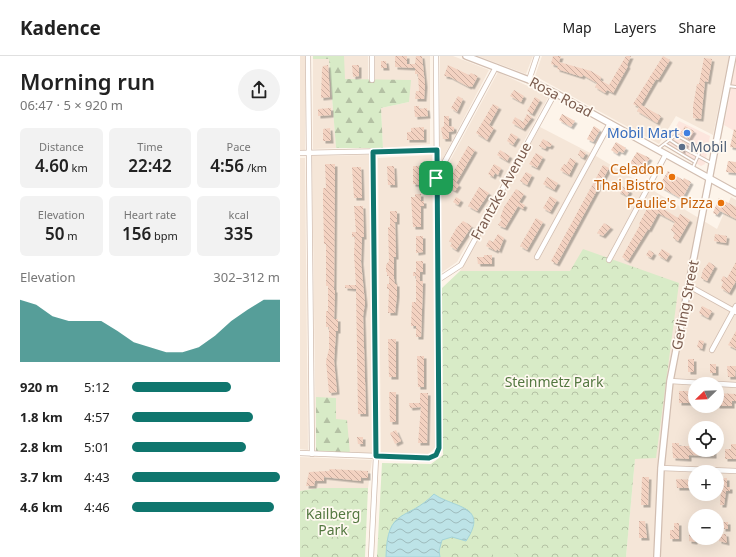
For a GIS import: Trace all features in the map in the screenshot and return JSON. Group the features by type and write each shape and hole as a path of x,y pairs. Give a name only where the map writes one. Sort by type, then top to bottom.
{"street":[{"path":"308,56 312,454"},
{"path":"372,56 372,80"},
{"path":"300,454 429,458 436,455 439,448 436,56"},
{"name":"Rosa Road","path":"466,56 529,80 556,93 736,193"},
{"path":"529,80 537,56"},
{"name":"Gerling Street","path":"657,557 661,468 670,382 732,56"},
{"path":"436,178 496,67"},
{"name":"Frantzke Avenue","path":"438,280 461,264 556,93"},
{"path":"536,257 610,123"},
{"path":"300,153 437,150"},
{"path":"371,557 376,456 373,152"},
{"path":"608,260 666,154"},
{"path":"689,286 735,310 712,350"},
{"path":"670,382 736,385"},
{"path":"661,468 736,472"}],"lane":[{"path":"727,86 736,87"},
{"path":"658,149 676,135 701,149 692,168"},
{"path":"670,140 680,146"},
{"path":"664,144 695,162"},
{"path":"685,149 712,163"},
{"path":"683,163 686,157"}],"shaded area":[{"path":"300,56 305,56 305,150 300,150"},
{"path":"344,56 368,56 368,80 344,79"},
{"path":"375,56 430,56 430,144 383,148 381,108 409,102 374,80"},
{"path":"440,56 453,56 489,70 440,164"},
{"path":"478,56 533,56 526,74"},
{"path":"542,56 729,56 713,135 676,116 659,144 535,76"},
{"path":"313,59 329,59 336,148 313,149"},
{"path":"736,62 736,132 724,125"},
{"path":"498,72 549,96 457,262 441,273 440,179"},
{"path":"679,121 710,136 705,164 701,166 665,146"},
{"path":"540,127 596,156 717,229 731,197 736,200 736,557 626,557 635,458 656,458 570,271 460,271"},
{"path":"370,155 373,454 316,452 312,156"},
{"path":"432,155 435,448 428,454 381,453 378,158"},
{"path":"300,158 305,158 308,450 300,449"},
{"path":"300,457 372,460 368,488 319,488 300,491"}],"green space":[{"path":"313,56 344,56 345,79 411,80 409,102 381,108 383,148 336,148 329,59 313,59"},
{"name":"Steinmetz Park","path":"583,249 679,283 656,458 635,459 626,557 377,557 382,463 431,464 443,455 442,288 460,271 570,271"},
{"path":"316,397 336,398 336,419 347,420 350,454 316,452"},
{"name":"Kailberg Park","path":"319,488 368,488 365,557 300,557 300,491"},
{"path":"493,553 516,554 516,557 493,557"}],"water":[{"path":"434,494 466,509 471,514 474,520 472,529 466,541 452,537 442,540 439,551 440,557 386,557 387,541 390,530 395,522 400,517 424,503"}],"building":[{"path":"395,56 407,56 407,64 415,64 416,56 422,56 425,85 424,99 415,99 416,91 419,91 418,74 415,74 415,68 395,67"},
{"path":"553,56 561,56 559,62 591,71 601,77 600,80 609,85 626,56 631,56 627,65 628,66 613,93 607,90 605,93 595,87 597,83 583,75 582,77 557,69 558,66 551,64"},
{"path":"663,56 670,60 658,80 656,79 641,105 661,116 657,123 637,111 639,107 633,104"},
{"path":"704,58 712,59 708,82 705,81 701,119 693,118 693,106"},
{"path":"381,61 386,61 387,68 381,68"},
{"path":"328,65 330,97 321,98 322,69 323,66"},
{"path":"352,65 359,65 359,76 353,77"},
{"path":"448,65 469,75 471,73 478,76 472,87 469,87 450,77 444,76"},
{"path":"514,90 524,96 521,102 510,96"},
{"path":"458,96 463,99 457,112 451,108"},
{"path":"535,97 540,100 532,114 527,111"},
{"path":"493,104 499,107 489,125 494,128 487,140 476,133"},
{"path":"414,106 419,106 419,109 427,108 428,116 415,117"},
{"path":"331,108 331,115 318,116 318,109"},
{"path":"527,114 532,117 523,129 512,123 515,117 523,122"},
{"path":"562,114 575,121 571,127 559,120"},
{"path":"444,116 449,116 449,126 454,127 454,131 449,132 449,139 443,139 441,128 444,126"},
{"path":"594,126 600,130 593,142 587,139"},
{"name":"Mobil Mart","path":"685,126 694,131 689,139 680,134"},
{"path":"424,127 424,140 407,140 407,132 411,132 411,128"},
{"path":"330,128 331,141 323,141 323,129"},
{"path":"734,129 736,130 736,148 730,147"},
{"path":"511,133 518,137 513,145 507,141"},
{"path":"543,139 552,144 550,147 547,146 545,149 539,146"},
{"path":"682,141 687,144 683,148 683,152 678,149 681,147"},
{"path":"616,142 626,148 623,153 619,151 617,154 611,150"},
{"path":"468,146 475,150 456,183 459,185 455,191 448,187 454,177 451,176"},
{"path":"500,150 510,156 507,161 497,155"},
{"path":"580,150 586,153 583,158 578,155"},
{"path":"637,152 650,158 644,167 646,168 644,173 630,163"},
{"path":"536,153 543,157 537,168 529,164"},
{"path":"570,158 576,161 569,175 560,170 564,164 566,165"},
{"path":"728,161 736,162 736,173 726,172"},
{"path":"325,164 335,164 334,319 338,319 334,361 337,392 329,393 326,361 329,349 329,327 326,327 326,311 328,311 328,286 326,286 326,244 324,244 323,200 323,188 326,188"},
{"path":"494,164 501,168 498,175 495,173 493,177 488,174"},
{"path":"603,165 609,168 557,264 551,261"},
{"path":"387,166 394,166 395,185 388,185"},
{"path":"413,166 422,166 421,185 413,184"},
{"path":"352,167 361,167 362,198 354,198"},
{"path":"668,171 683,180 684,178 691,182 682,199 659,186"},
{"path":"526,172 532,175 527,185 520,181"},
{"path":"547,177 558,183 554,190 543,184"},
{"path":"622,186 630,191 627,196 618,191"},
{"path":"479,187 489,193 477,211 468,206"},
{"path":"516,189 524,194 519,202 525,205 523,209 518,206 505,228 498,225 502,219 500,218 504,207"},
{"path":"415,194 421,194 421,201 424,201 424,206 421,206 421,227 413,227 411,197 415,197"},
{"path":"550,196 557,200 550,212 543,208"},
{"path":"456,197 461,200 458,205 453,202"},
{"path":"719,198 736,207 736,219 720,211 717,215 713,213"},
{"path":"649,200 678,218 680,214 690,220 678,241 673,238 675,233 671,230 675,222 658,213 649,230 648,229 628,261 622,257 640,225 639,224 648,207 646,205"},
{"path":"354,206 363,206 364,237 362,237 361,262 365,303 363,316 366,414 358,414 356,289 345,288 345,285 356,285 354,254 355,237 352,237 352,232 356,232"},
{"path":"390,211 397,211 397,222 395,222 396,257 394,257 394,279 395,284 397,284 395,313 388,313 389,289 387,289 387,284 389,284 389,276 387,276 386,265 389,261 388,227 390,227"},
{"path":"536,218 543,222 527,250 520,246"},
{"path":"463,221 472,226 456,250 450,246 452,243 449,241 457,227"},
{"path":"604,223 611,227 603,236 597,233"},
{"path":"498,234 504,238 499,251 497,249 496,251 486,246 489,240 493,242"},
{"path":"715,234 727,236 726,243 714,241"},
{"path":"416,236 423,236 423,252 416,253"},
{"path":"662,249 670,254 666,260 658,255"},
{"path":"649,250 654,253 651,258 646,255"},
{"path":"484,255 492,255 492,264 478,264 477,257 484,257"},
{"path":"416,261 423,261 423,272 420,272 420,281 423,281 421,337 416,337 416,326 411,326 412,302 416,302 416,276 413,276 413,272 416,272"},
{"path":"709,262 715,266 707,281 701,278 703,270"},
{"path":"736,262 736,281 729,293 721,288 723,282 721,281 723,276 727,278"},
{"path":"702,306 712,311 708,318 699,313"},
{"path":"736,331 736,349 728,345"},
{"path":"388,339 396,339 396,377 389,377"},
{"path":"699,340 704,341 702,349 697,347"},
{"path":"417,356 424,356 424,387 418,387"},
{"path":"688,359 694,359 694,372 688,372"},
{"path":"710,364 716,364 716,373 710,373"},
{"path":"727,366 736,366 735,377 728,377"},
{"path":"679,391 688,391 688,403 679,403"},
{"path":"389,392 396,392 396,422 390,422"},
{"path":"420,393 428,393 427,443 418,443 421,407 410,408 409,403 420,403"},
{"path":"724,393 736,394 736,401 732,401 732,406 724,406"},
{"path":"396,430 401,441 395,444 390,433"},
{"path":"357,437 363,437 363,444 358,444"},
{"path":"672,443 679,443 679,446 688,446 689,459 673,458"},
{"path":"731,444 736,444 736,459 725,459 725,449 731,449"},
{"path":"330,469 368,471 368,478 361,478 361,481 324,477 324,481 315,481 314,486 306,486 309,472 329,471"},
{"path":"642,477 649,477 648,505 641,505"},
{"path":"724,478 727,478 727,487 730,487 730,491 726,491 724,505 720,505 720,501 724,501"},
{"path":"676,479 688,480 688,488 677,488"},
{"path":"639,521 645,521 647,538 639,538"},
{"path":"724,522 728,522 728,529 724,529"},
{"path":"674,523 679,523 679,539 670,539 670,530 674,530"},
{"path":"724,534 726,534 727,543 724,542"}],"place":[{"name":"Mobil Mart","path":"687,133"},
{"name":"Mobil","path":"682,147"},
{"name":"Celadon Thai Bistro","path":"672,177"},
{"name":"Paulie's Pizza","path":"721,203"}],"route":[{"path":"437,150 436,178 439,448 436,455 429,458 376,456 373,152 437,150"}]}
